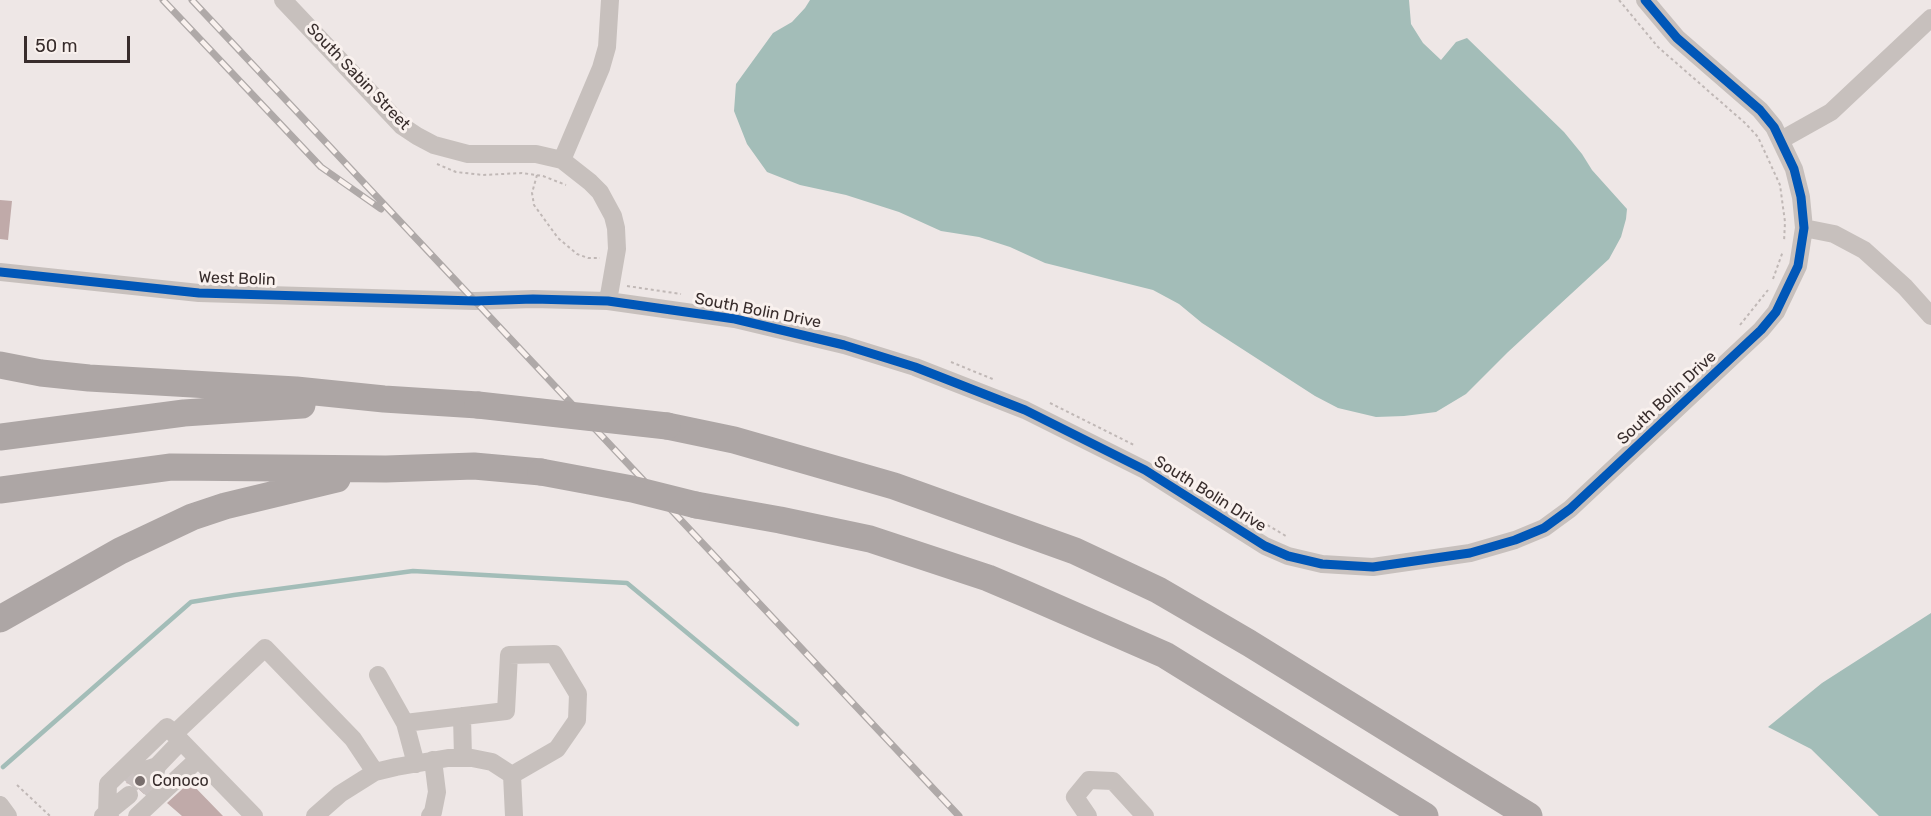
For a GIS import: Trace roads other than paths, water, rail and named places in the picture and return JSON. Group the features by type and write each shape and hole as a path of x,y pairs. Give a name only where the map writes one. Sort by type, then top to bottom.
{"highway":[{"path":"0,365 41,373 89,378 296,390 478,405 667,426 734,440 894,486 1075,551 1158,590 1249,643 1529,816"},
{"path":"0,437 184,413 384,399"},
{"path":"0,490 171,467 386,469 474,466 541,472 870,539 988,578 1165,655 1425,816"},
{"path":"0,619 120,551 192,517 278,492 386,469"}],"street":[{"name":"South Sabin Street","path":"283,0 402,126 417,136 434,145 468,154 536,154 562,160 600,192 613,216 616,228 617,249 610,293"},
{"path":"562,160 601,68 607,47 610,0"},
{"name":"South Bolin Drive","path":"475,301 610,293 844,345 915,367 1025,410 1145,470 1265,546 1288,556 1322,564 1373,567 1470,553 1515,540 1544,528 1570,509 1763,328 1776,312 1798,266 1804,228 1801,197 1794,169 1774,127 1760,110 1677,38 1649,1"},
{"path":"1781,140 1831,112 1931,18"},
{"path":"1804,228 1834,234 1864,250 1905,287 1931,316"},
{"name":"West Bolin","path":"0,272 199,293 475,301"},
{"path":"151,772 178,737 265,648 353,739 375,772"},
{"path":"405,723 506,711 509,655 554,654 578,694 577,720 557,749 512,775"},
{"path":"378,675 405,723 437,792 433,813 430,816"},
{"path":"462,716 463,758"},
{"path":"198,759 138,802 107,815 108,784 167,727 178,737 252,815"},
{"path":"326,813 340,794 375,772 424,762 463,758 492,762 512,775"},
{"path":"512,775 514,816"},
{"path":"1088,816 1075,797 1089,780 1113,781 1145,816"},
{"path":"0,805 6,816"},
{"path":"0,812 6,816"}],"water":[{"path":"810,0 1409,0 1411,24 1423,43 1441,60 1456,42 1467,38 1564,132 1592,170 1627,209 1621,237 1609,259 1466,394 1436,412 1404,416 1376,417 1338,408 1315,396 1202,323 1179,304 1153,290 1045,263 1010,247 979,237 941,231 899,212 846,195 800,185 767,172 747,144 734,111 736,84 773,33 792,22"},
{"path":"1931,613 1931,816 1879,816 1811,749 1768,727 1822,683"}],"waterway":[{"path":"3,767 191,602 413,571 627,583 797,724"}],"tunnel":[{"path":"130,785 142,771"},
{"path":"142,792 154,779"}],"railway":[{"path":"163,0 321,167 381,209"},
{"path":"192,0 959,816"}],"place":[{"name":"Conoco","path":"140,781"}]}
